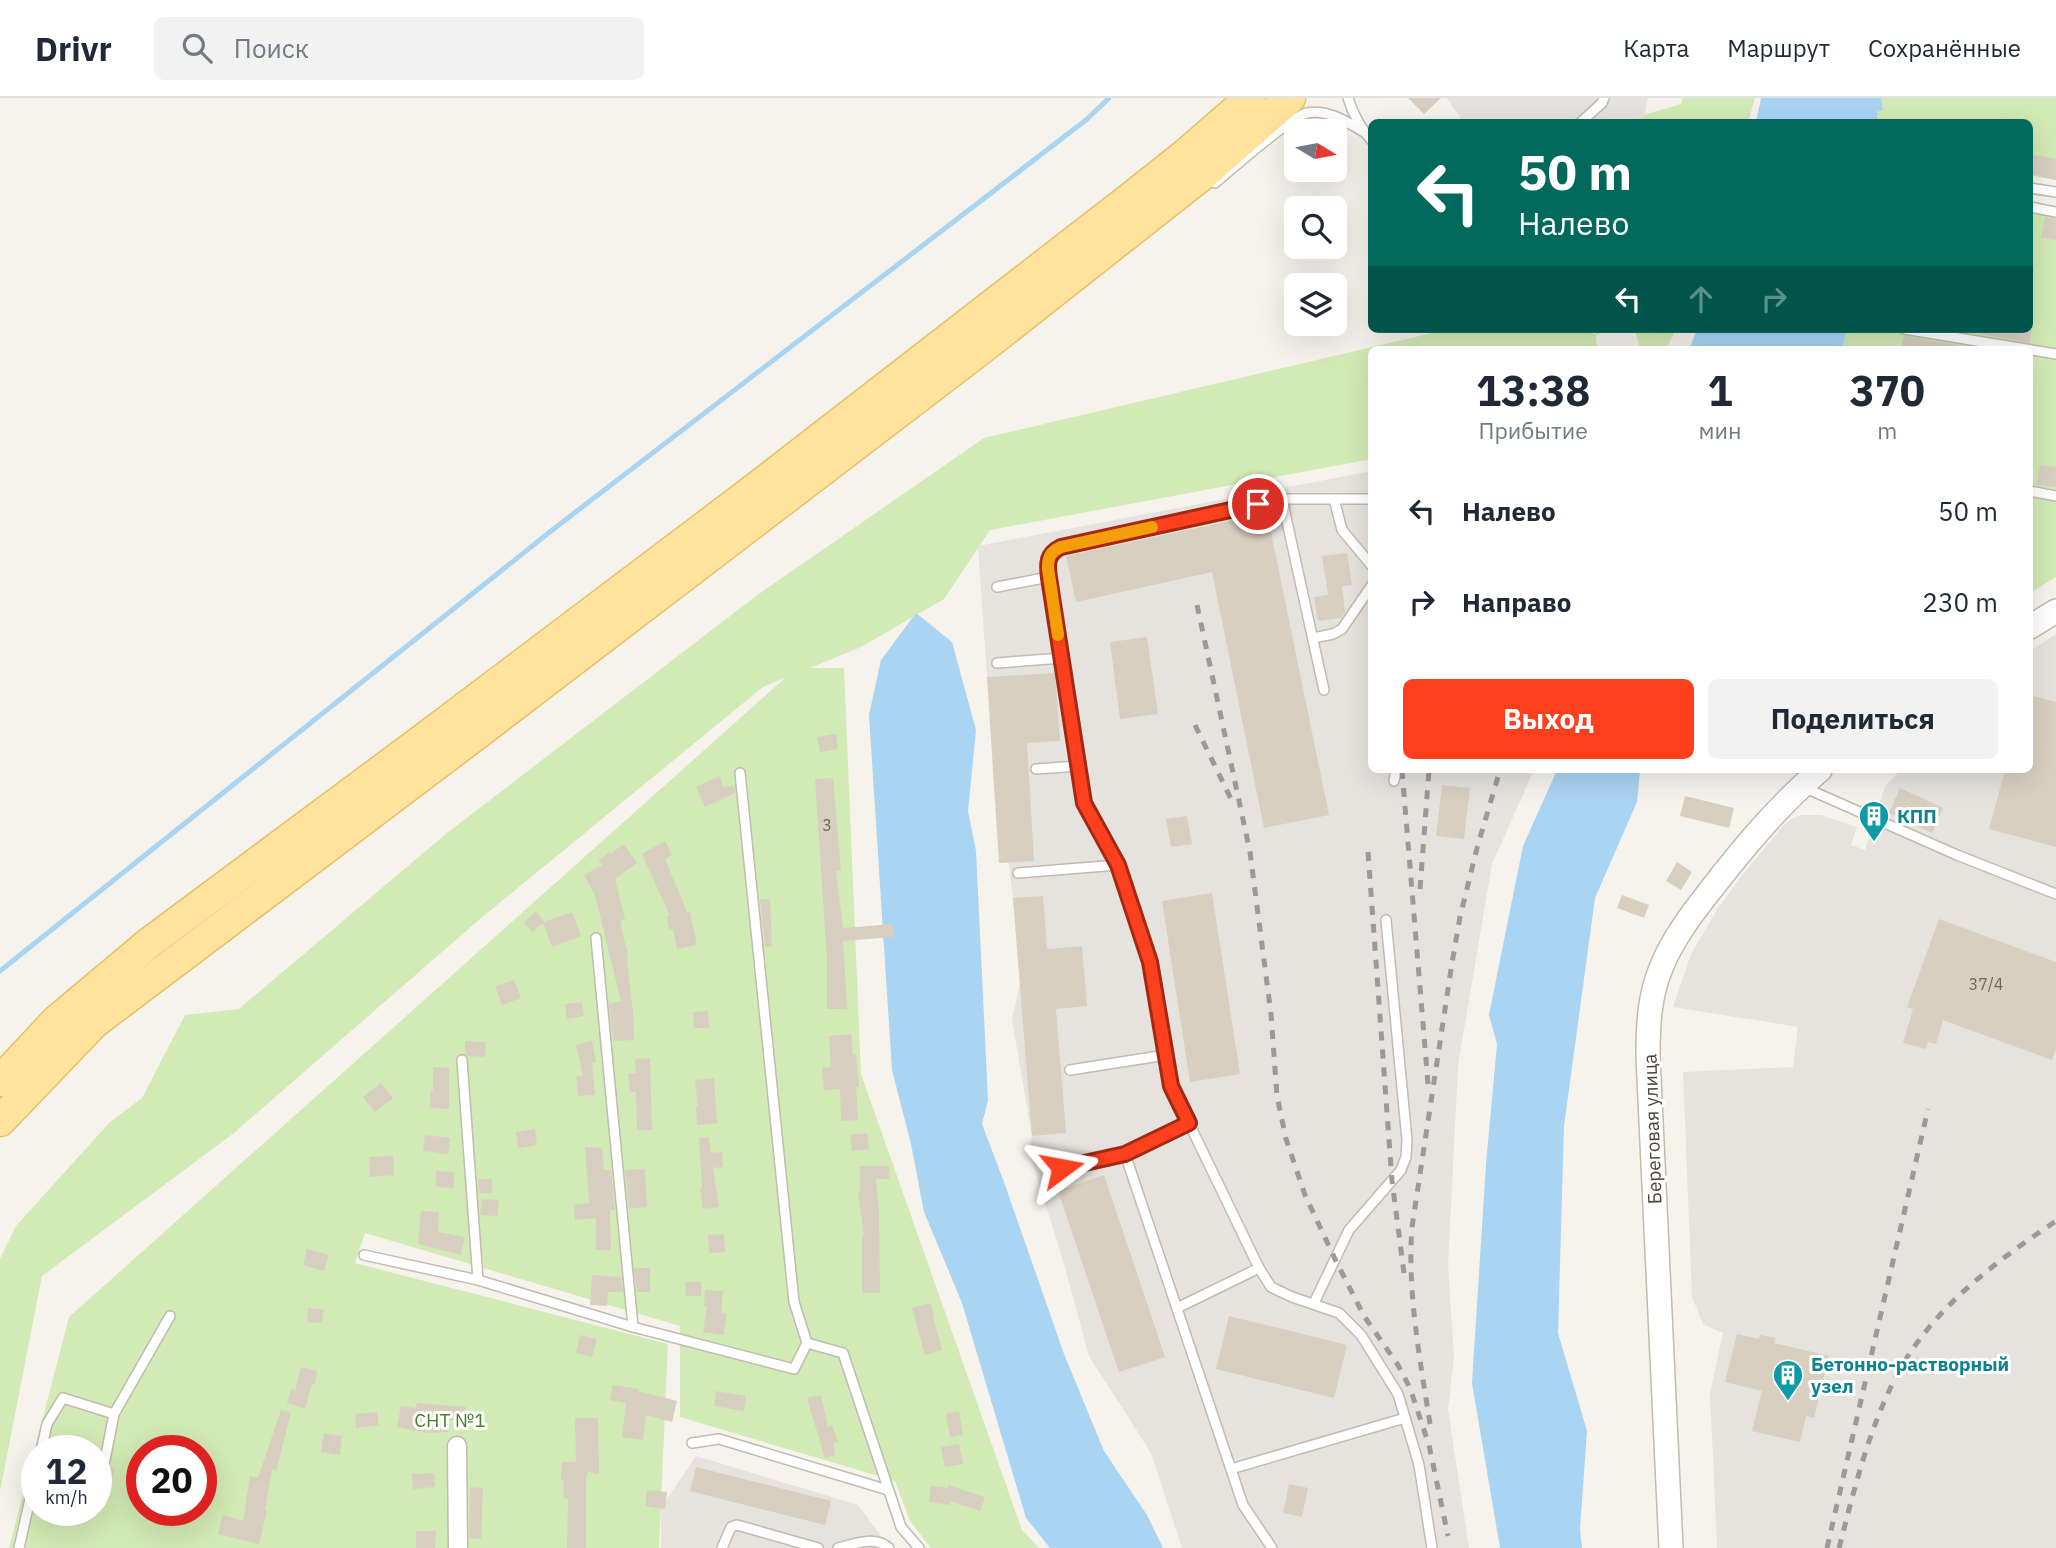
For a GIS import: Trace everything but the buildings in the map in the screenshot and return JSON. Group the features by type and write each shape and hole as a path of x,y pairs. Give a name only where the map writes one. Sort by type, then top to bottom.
{"main road":[{"path":"0,1081 56,1021 149,943 748,494 1129,200 1250,98"},
{"path":"0,1121 94,1023 754,524 1144,221 1290,98"}],"street":[{"path":"2033,625 2056,611"},
{"name":"Береговая улица","path":"1671,1548 1649,1071 1649,1011 1661,966 1685,925 1756,833 1817,773"},
{"path":"457,1446 458,1548"}],"lane":[{"path":"1348,98 1353,115 1368,136"},
{"path":"1584,119 1604,98"},
{"path":"1202,191 1289,124 1308,113 1333,115 1364,132"},
{"path":"2033,188 2056,192"},
{"path":"1144,221 1190,197"},
{"path":"2033,208 2056,212"},
{"path":"1928,333 2007,346"},
{"path":"2033,350 2056,354"},
{"path":"2033,492 2056,496"},
{"path":"1282,499 1324,690"},
{"path":"1368,499 1282,499 1061,547 1052,551 1048,558 1049,578 1084,803 1118,865 1150,962 1171,1086 1259,1268 1271,1287 1339,1313 1361,1335 1398,1394 1419,1465 1433,1548"},
{"path":"1334,499 1342,530 1368,561"},
{"path":"997,587 1049,578"},
{"path":"1312,638 1333,634 1342,629 1368,592"},
{"path":"997,663 1062,658"},
{"path":"1036,769 1079,766"},
{"path":"364,1255 478,1280 633,1327 793,1369 807,1343 794,1302 740,773"},
{"path":"1394,780 1395,773"},
{"path":"1801,786 1957,855 2056,894"},
{"path":"1018,873 1118,865"},
{"path":"1314,1303 1349,1230 1401,1170 1406,1157 1407,1140 1386,920"},
{"path":"596,939 633,1327"},
{"path":"1070,1070 1166,1055"},
{"path":"462,1060 478,1280"},
{"path":"1062,1168 1125,1154 1189,1123"},
{"path":"1125,1154 1243,1506 1272,1548"},
{"path":"1177,1308 1259,1268"},
{"path":"110,1435 114,1414 170,1316"},
{"path":"807,1343 843,1353 901,1527 919,1548"},
{"path":"45,1435 47,1424 63,1398 114,1414"},
{"path":"1231,1469 1405,1418"},
{"path":"692,1444 719,1439 888,1490"},
{"path":"722,1548 731,1527 737,1525 818,1548"},
{"path":"19,1548 24,1526"},
{"path":"838,1548 875,1541 889,1548"}],"shaded area":[{"path":"1447,98 1648,98 1644,119 1461,119"},
{"path":"1368,472 1368,773 1533,773 1492,864 1458,1065 1448,1264 1454,1357 1448,1409 1469,1548 1182,1548 1151,1453 1089,1356 1029,1151 1032,1136 1012,1020 1020,983 1013,898 987,677 978,546"},
{"path":"2056,634 2056,1548 1717,1548 1710,1393 1723,1333 1703,1324 1692,1297 1683,1072 1793,1067 1798,1027 1673,1007 1691,954 1718,908 1743,874 1793,818 1801,815 1821,815 1857,827 1851,845 1865,850 1885,786 1898,773 2033,773 2033,649"},
{"path":"696,1456 858,1505 890,1548 661,1548 661,1508"}],"green space":[{"path":"1682,98 1755,98 1749,119 1643,119 1644,115 1681,104"},
{"path":"1881,98 2056,98 2056,180 2033,176 2033,119 1878,119 1877,112 1883,110"},
{"path":"2033,205 2056,209 2056,577 2033,591 2033,346 1843,346 1846,333 2033,333"},
{"path":"1432,333 1596,335 1597,346 1376,346"},
{"path":"1636,333 1674,333 1668,346 1639,346"},
{"name":"СНТ №1","path":"1368,348 1368,460 990,530 944,599 861,647 810,668 844,668 861,1074 1022,1530 1039,1548 931,1548 910,1521 895,1481 680,1417 680,1326 365,1233 355,1263 668,1344 659,1548 9,1548 21,1502 21,1526 112,1526 112,1435 38,1435 69,1317 785,678 763,687 481,918 234,1133 42,1276 0,1491 0,1259 16,1226 109,1123 142,1098 185,1015 239,1009 447,833 756,596 984,438"}],"water":[{"path":"1761,98 1881,98 1883,110 1877,112 1878,119 1757,119"},
{"path":"1695,333 1846,333 1843,346 1691,346"},
{"path":"916,613 952,642 976,730 968,811 976,851 988,1100 982,1124 1064,1354 1104,1451 1147,1515 1163,1548 1050,1548 1026,1518 962,1303 924,1212 911,1144 892,1070 869,715 881,660"},
{"path":"1556,773 1640,773 1637,802 1595,898 1564,1126 1558,1333 1587,1431 1580,1529 1582,1548 1500,1548 1472,1383 1486,1164 1497,1044 1489,1015 1523,846"}],"waterway":[{"path":"0,971 551,531 1086,120 1109,98"}],"railway":[{"path":"1197,605 1250,852 1271,1014 1277,1096 1286,1139 1305,1195 1335,1259 1364,1316 1398,1365 1410,1388 1429,1445 1448,1536"},
{"path":"1195,725 1233,803"},
{"path":"1402,773 1428,1084"},
{"path":"1420,889 1429,773"},
{"path":"1430,1424 1413,1301 1412,1227 1460,917 1499,773"},
{"path":"1368,852 1392,1181 1404,1273"},
{"path":"1827,1548 1928,1109"},
{"path":"1839,1548 1872,1432 1891,1387 1916,1344 1970,1285 2056,1221"}],"slow traffic":[{"path":"1058,635 1048,568 1048,558 1052,551 1152,527"}],"place":[{"name":"КПП","path":"1874,843"},
{"name":"Бетонно-растворный узел","path":"1788,1402"}],"route":[{"path":"1062,1168 1125,1154 1189,1123 1171,1086 1150,962 1118,865 1084,803 1048,558 1052,551 1061,547 1258,504"}]}
